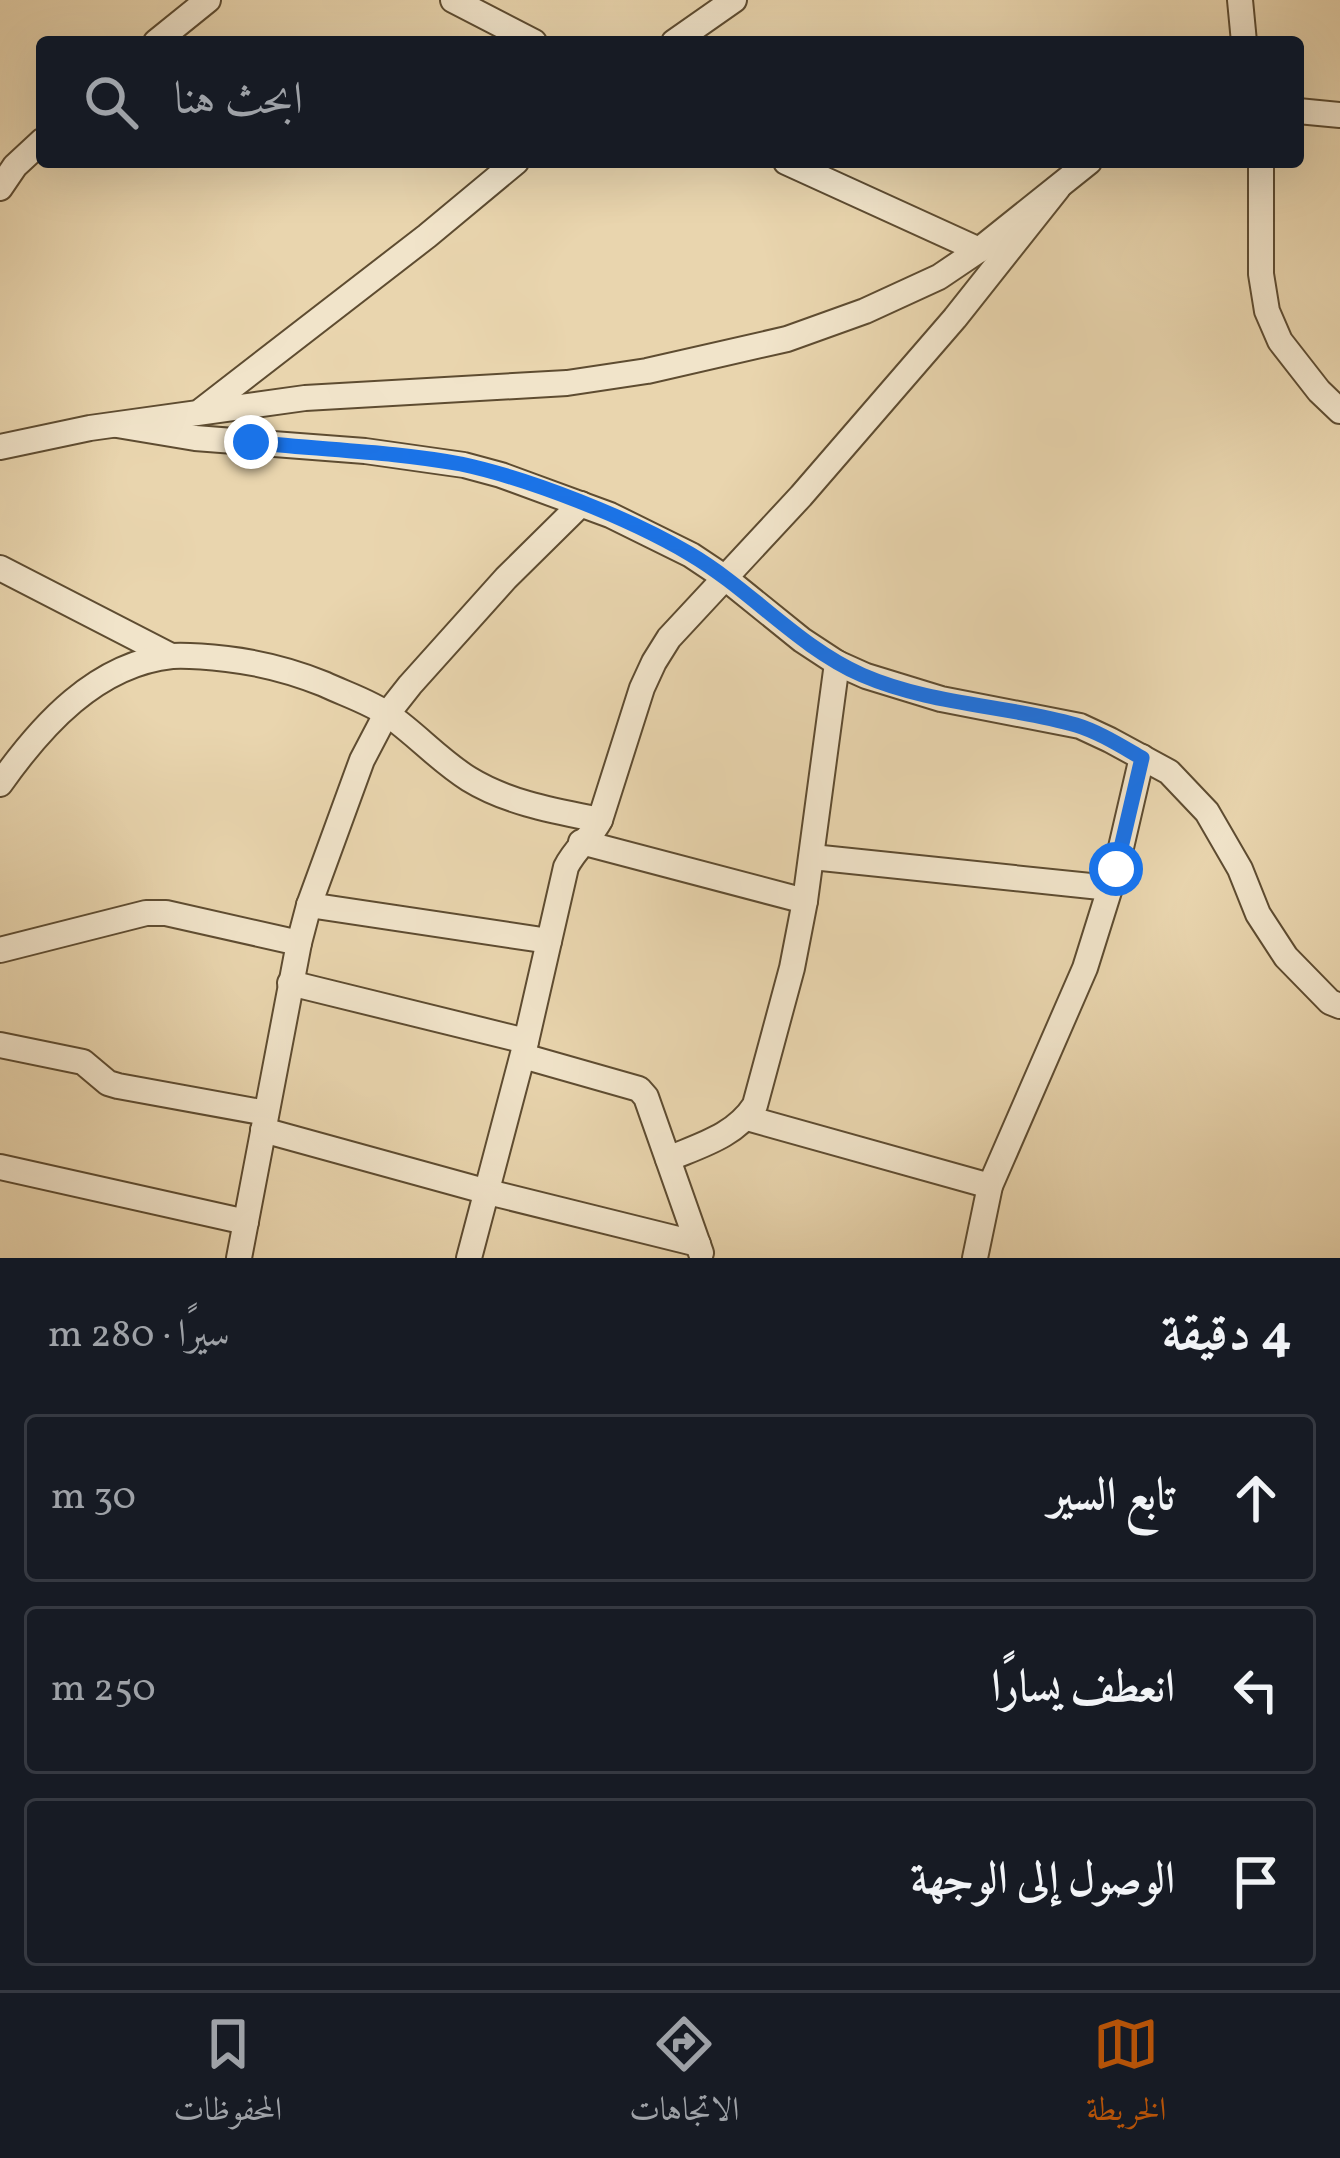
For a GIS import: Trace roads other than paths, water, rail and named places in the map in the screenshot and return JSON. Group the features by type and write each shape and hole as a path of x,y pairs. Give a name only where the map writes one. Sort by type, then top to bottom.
{"street":[{"path":"163,36 208,0"},
{"path":"453,0 522,36"},
{"path":"683,36 734,0"},
{"path":"1240,0 1243,36"},
{"path":"1304,112 1340,115"},
{"path":"0,188 36,147"},
{"path":"200,412 509,168"},
{"path":"799,168 980,250"},
{"path":"0,447 90,428 326,396 567,383 647,371 787,339 831,325 939,277 1082,168"},
{"path":"1261,168 1261,274 1267,311 1280,341 1340,411"},
{"path":"470,1258 566,867 596,828 654,662 669,638 955,318 1058,188"},
{"path":"117,425 195,438 365,451 464,465 536,486 691,555 837,663 901,689 1080,726 1169,772 1207,812 1240,869 1258,914 1286,957 1330,1002 1340,1006"},
{"path":"239,1258 299,943 362,760 387,714 506,578 581,504"},
{"path":"0,568 171,656"},
{"path":"0,784 68,704 110,677 171,656 257,662 301,674 387,714 470,780 506,797 599,820"},
{"path":"668,1159 730,1133 755,1105 805,901 837,663"},
{"path":"975,1258 990,1186 1085,968 1142,758"},
{"path":"581,842 805,901"},
{"path":"812,857 1110,888"},
{"path":"309,904 549,941"},
{"path":"0,950 146,913 299,943"},
{"path":"290,983 524,1048 639,1089 646,1097 700,1251"},
{"path":"0,1045 83,1062 108,1083 264,1121 488,1192 700,1251"},
{"path":"746,1118 990,1186"},
{"path":"0,1167 245,1222"}]}
